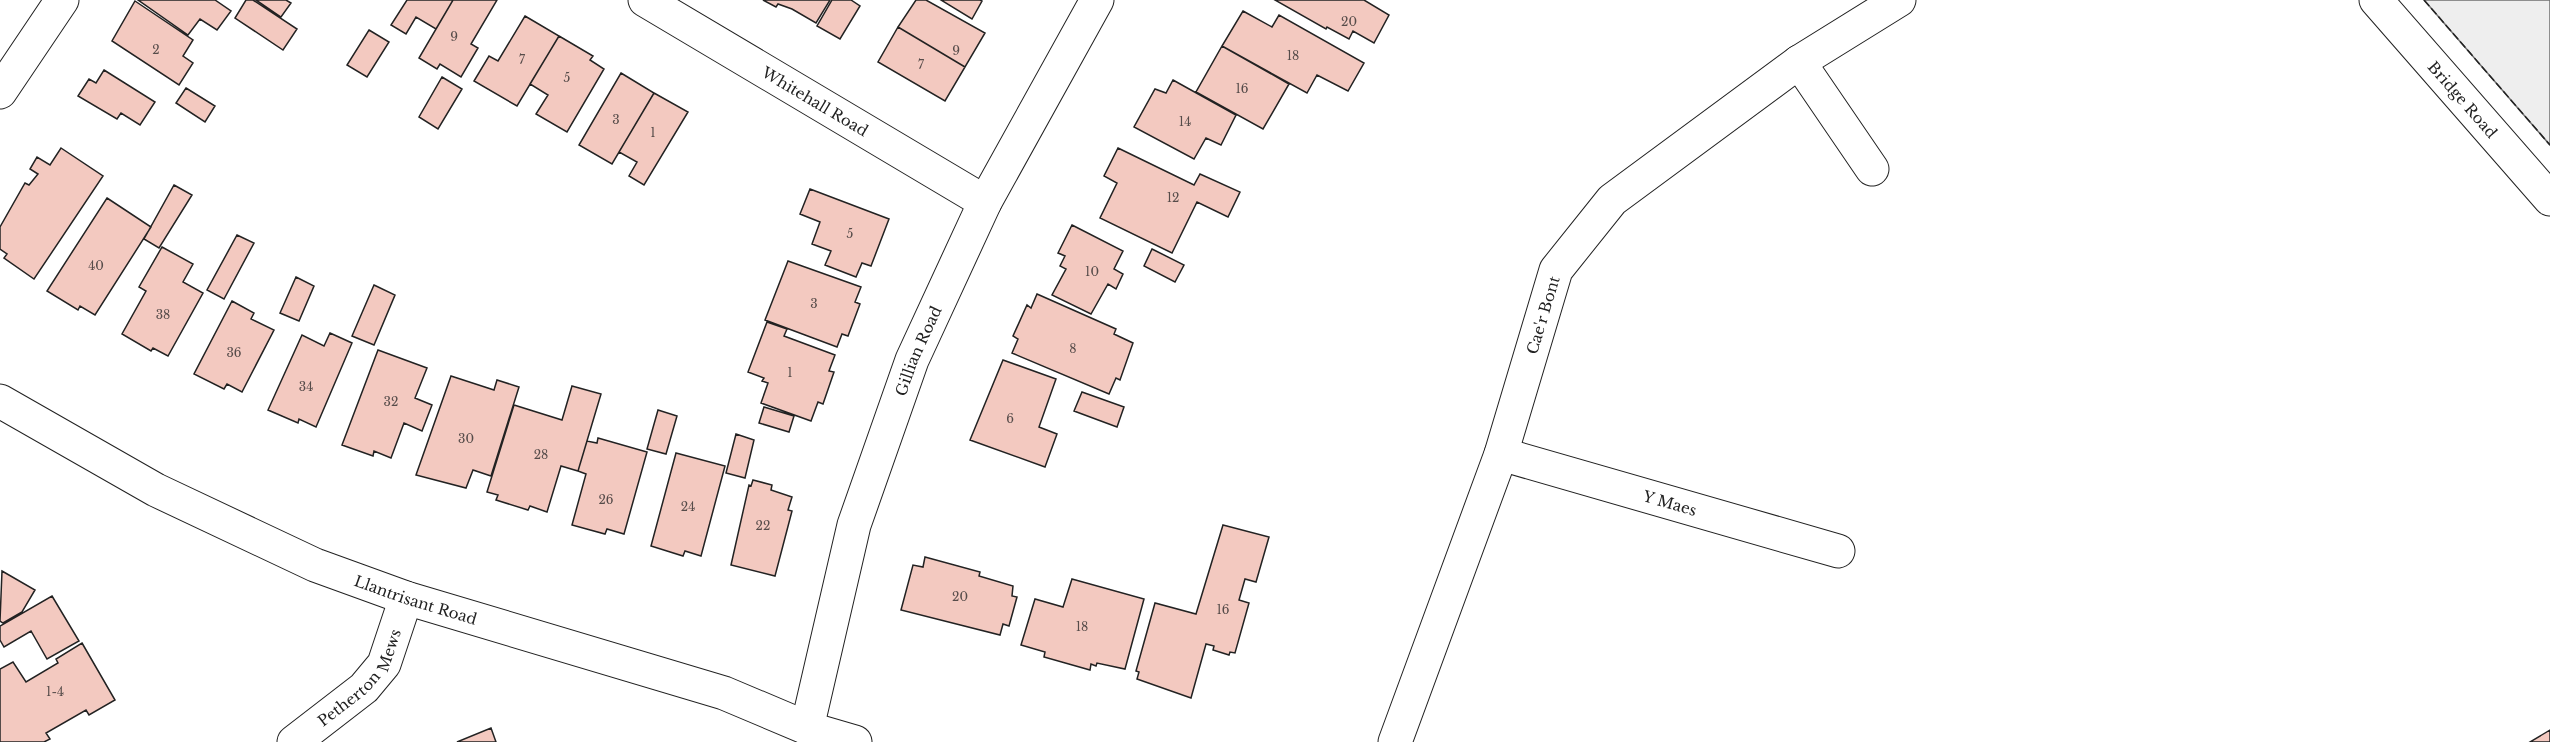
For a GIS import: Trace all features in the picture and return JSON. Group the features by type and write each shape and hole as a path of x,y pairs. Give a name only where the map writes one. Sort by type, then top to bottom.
{"street":[{"path":"0,92 62,0"},
{"name":"Whitehall Road","path":"645,0 985,202"},
{"name":"Gillian Road","path":"807,728 854,525 912,360 985,202 1097,0"},
{"name":"Cae'r Bont","path":"1395,742 1501,454 1556,270 1612,200 1799,62 1899,0"},
{"name":"Bridge Road","path":"2376,0 2550,199"},
{"path":"1799,62 1872,169"},
{"name":"Llantrisant Road","path":"0,401 156,490 315,565 405,598 724,693 807,728 855,742"},
{"name":"Y Maes","path":"1501,454 1838,551"},
{"name":"Petherton Mews","path":"294,742 364,687 384,664 405,598"}],"shaded area":[{"path":"2424,0 2550,0 2550,145"}],"building":[{"path":"138,0 215,0 231,11 217,30 200,19 188,35"},
{"path":"246,0 253,0 297,29 283,50 235,18"},
{"path":"256,0 286,0 291,3 281,17"},
{"path":"407,0 453,0 436,29 416,17 406,34 391,25"},
{"path":"453,0 497,0 471,44 478,48 461,77 440,64 437,69 419,58"},
{"path":"763,0 830,0 816,23 792,9 778,4 776,7"},
{"path":"832,0 851,0 860,6 840,39 817,26"},
{"path":"916,0 926,0 985,33 965,67 898,27"},
{"path":"941,0 980,0 982,1 972,19"},
{"path":"1275,0 1364,0 1389,15 1374,43 1353,31 1349,39 1327,27 1326,29"},
{"path":"135,1 193,40 183,56 193,63 179,85 112,41"},
{"path":"1243,11 1272,27 1279,15 1364,63 1348,91 1317,75 1307,93 1222,46"},
{"path":"525,16 559,36 517,106 474,81 489,56 498,61"},
{"path":"898,27 965,67 945,101 878,62"},
{"path":"369,30 389,42 367,77 347,65"},
{"path":"559,36 593,56 590,60 604,69 567,132 536,114 548,95 530,84"},
{"path":"1222,46 1289,84 1263,129 1196,92"},
{"path":"104,70 155,102 140,125 121,113 117,119 78,96 89,79 96,83"},
{"path":"621,73 654,93 612,164 579,145"},
{"path":"442,77 462,89 438,129 419,117"},
{"path":"1173,80 1236,115 1221,145 1206,138 1194,159 1134,127 1155,89 1166,93"},
{"path":"186,88 215,106 205,122 176,103"},
{"path":"654,93 688,112 644,185 629,176 637,162 619,152"},
{"path":"61,148 103,176 34,279 4,258 7,254 0,249 0,227 25,183 29,185 38,174 30,169 37,157 50,165"},
{"path":"1118,148 1194,185 1200,174 1240,192 1228,217 1197,202 1172,253 1100,218 1117,183 1104,176"},
{"path":"174,185 192,195 159,248 144,239"},
{"path":"810,189 889,219 871,266 862,263 856,277 825,265 831,251 812,244 820,222 800,214"},
{"path":"107,198 151,227 95,315 80,306 78,310 47,291"},
{"path":"1072,225 1123,251 1114,269 1123,274 1116,289 1108,284 1091,314 1052,295 1066,269 1060,266 1065,256 1058,253"},
{"path":"237,235 254,243 224,299 207,290"},
{"path":"162,247 193,264 183,282 203,293 168,356 153,348 151,351 122,334 146,291 139,287"},
{"path":"1152,249 1184,265 1175,282 1144,266"},
{"path":"788,261 861,287 855,302 860,304 848,336 842,334 837,347 765,320"},
{"path":"296,277 314,286 299,321 280,313"},
{"path":"374,285 395,295 374,345 352,336"},
{"path":"1037,294 1116,329 1114,334 1133,343 1120,380 1116,378 1109,394 1012,353 1018,339 1013,336 1027,305 1031,308"},
{"path":"232,301 254,313 251,319 274,330 242,392 227,384 224,389 194,374"},
{"path":"767,322 787,329 784,336 835,355 829,371 834,372 823,404 818,402 811,421 761,403 768,383 762,381 764,378 748,372"},
{"path":"330,333 352,343 316,427 299,419 298,423 268,410 302,335 324,346"},
{"path":"378,350 427,368 415,398 432,405 422,431 404,423 391,458 374,451 373,456 342,445"},
{"path":"1003,360 1056,379 1039,427 1057,434 1045,467 970,440"},
{"path":"451,376 494,390 497,380 519,387 491,476 473,470 466,488 416,475"},
{"path":"572,386 601,394 578,471 561,466 547,512 530,506 528,510 496,500 498,495 487,492 514,405 562,420"},
{"path":"1082,392 1124,407 1117,427 1074,411"},
{"path":"764,407 794,416 789,432 759,423"},
{"path":"658,410 677,416 666,454 647,449"},
{"path":"736,434 754,440 745,478 726,473"},
{"path":"598,438 647,452 624,534 607,529 605,534 572,525 586,474 578,471 587,441 597,443"},
{"path":"676,453 725,466 701,556 685,551 683,556 651,546"},
{"path":"753,480 772,485 771,490 792,497 788,510 792,511 775,576 731,565 749,485 751,486"},
{"path":"1223,525 1269,537 1256,582 1245,579 1239,600 1249,603 1235,653 1230,652 1229,655 1213,650 1214,646 1206,644 1191,698 1137,679 1139,672 1136,671 1155,603 1196,614"},
{"path":"925,557 980,572 979,576 1013,586 1012,596 1017,597 1009,626 1003,624 1000,635 901,610 913,565 923,567"},
{"path":"2,571 35,590 22,612 3,623 0,621"},
{"path":"1072,579 1144,599 1125,669 1097,663 1096,666 1091,664 1090,670 1044,657 1045,652 1021,645 1035,599 1063,607"},
{"path":"52,596 79,641 47,659 31,631 4,647 0,640 0,626"},
{"path":"82,643 115,700 89,715 86,710 46,733 50,739 44,742 0,742 0,669 13,662 26,682 58,663 56,659"},
{"path":"491,728 496,742 457,742"},
{"path":"2550,730 2550,742 2530,742"}],"fence":[{"path":"2424,0 2550,145"}]}
